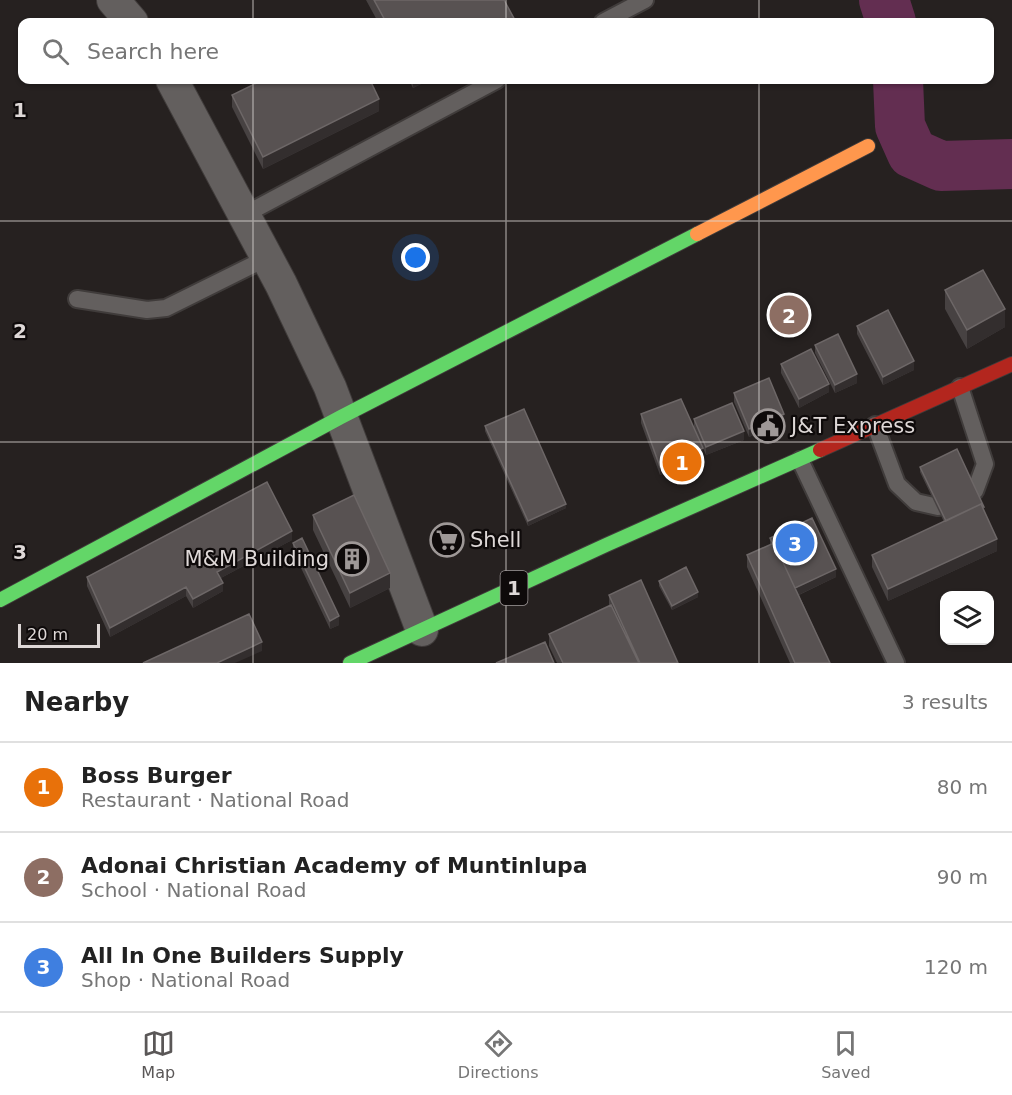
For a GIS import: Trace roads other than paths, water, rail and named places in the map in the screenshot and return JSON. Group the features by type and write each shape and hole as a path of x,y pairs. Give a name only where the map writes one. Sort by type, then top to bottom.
{"main road":[{"path":"0,600 342,417 868,146"},
{"name":"1","path":"350,663 606,545 1012,364"}],"street":[{"path":"113,0 129,18"},
{"path":"173,84 267,258 330,387 422,630"}],"lane":[{"path":"611,18 645,0"},
{"path":"244,215 490,84"},
{"path":"77,299 147,310 166,308 267,258"},
{"path":"960,387 985,464 975,491"},
{"path":"875,425 897,483 916,502 938,507"},
{"path":"800,460 896,663"}],"waterway":[{"path":"884,0 890,18"},
{"path":"898,84 900,126 912,153 941,166 1012,164"}],"place":[{"name":"Adonai Christian Academy of Muntinlupa","path":"789,315"},
{"name":"J&T Express","path":"768,426"},
{"name":"Boss Burger","path":"682,462"},
{"name":"Shell","path":"447,540"},
{"name":"All In One Builders Supply","path":"795,543"},
{"name":"M&M Building","path":"352,559"}]}
